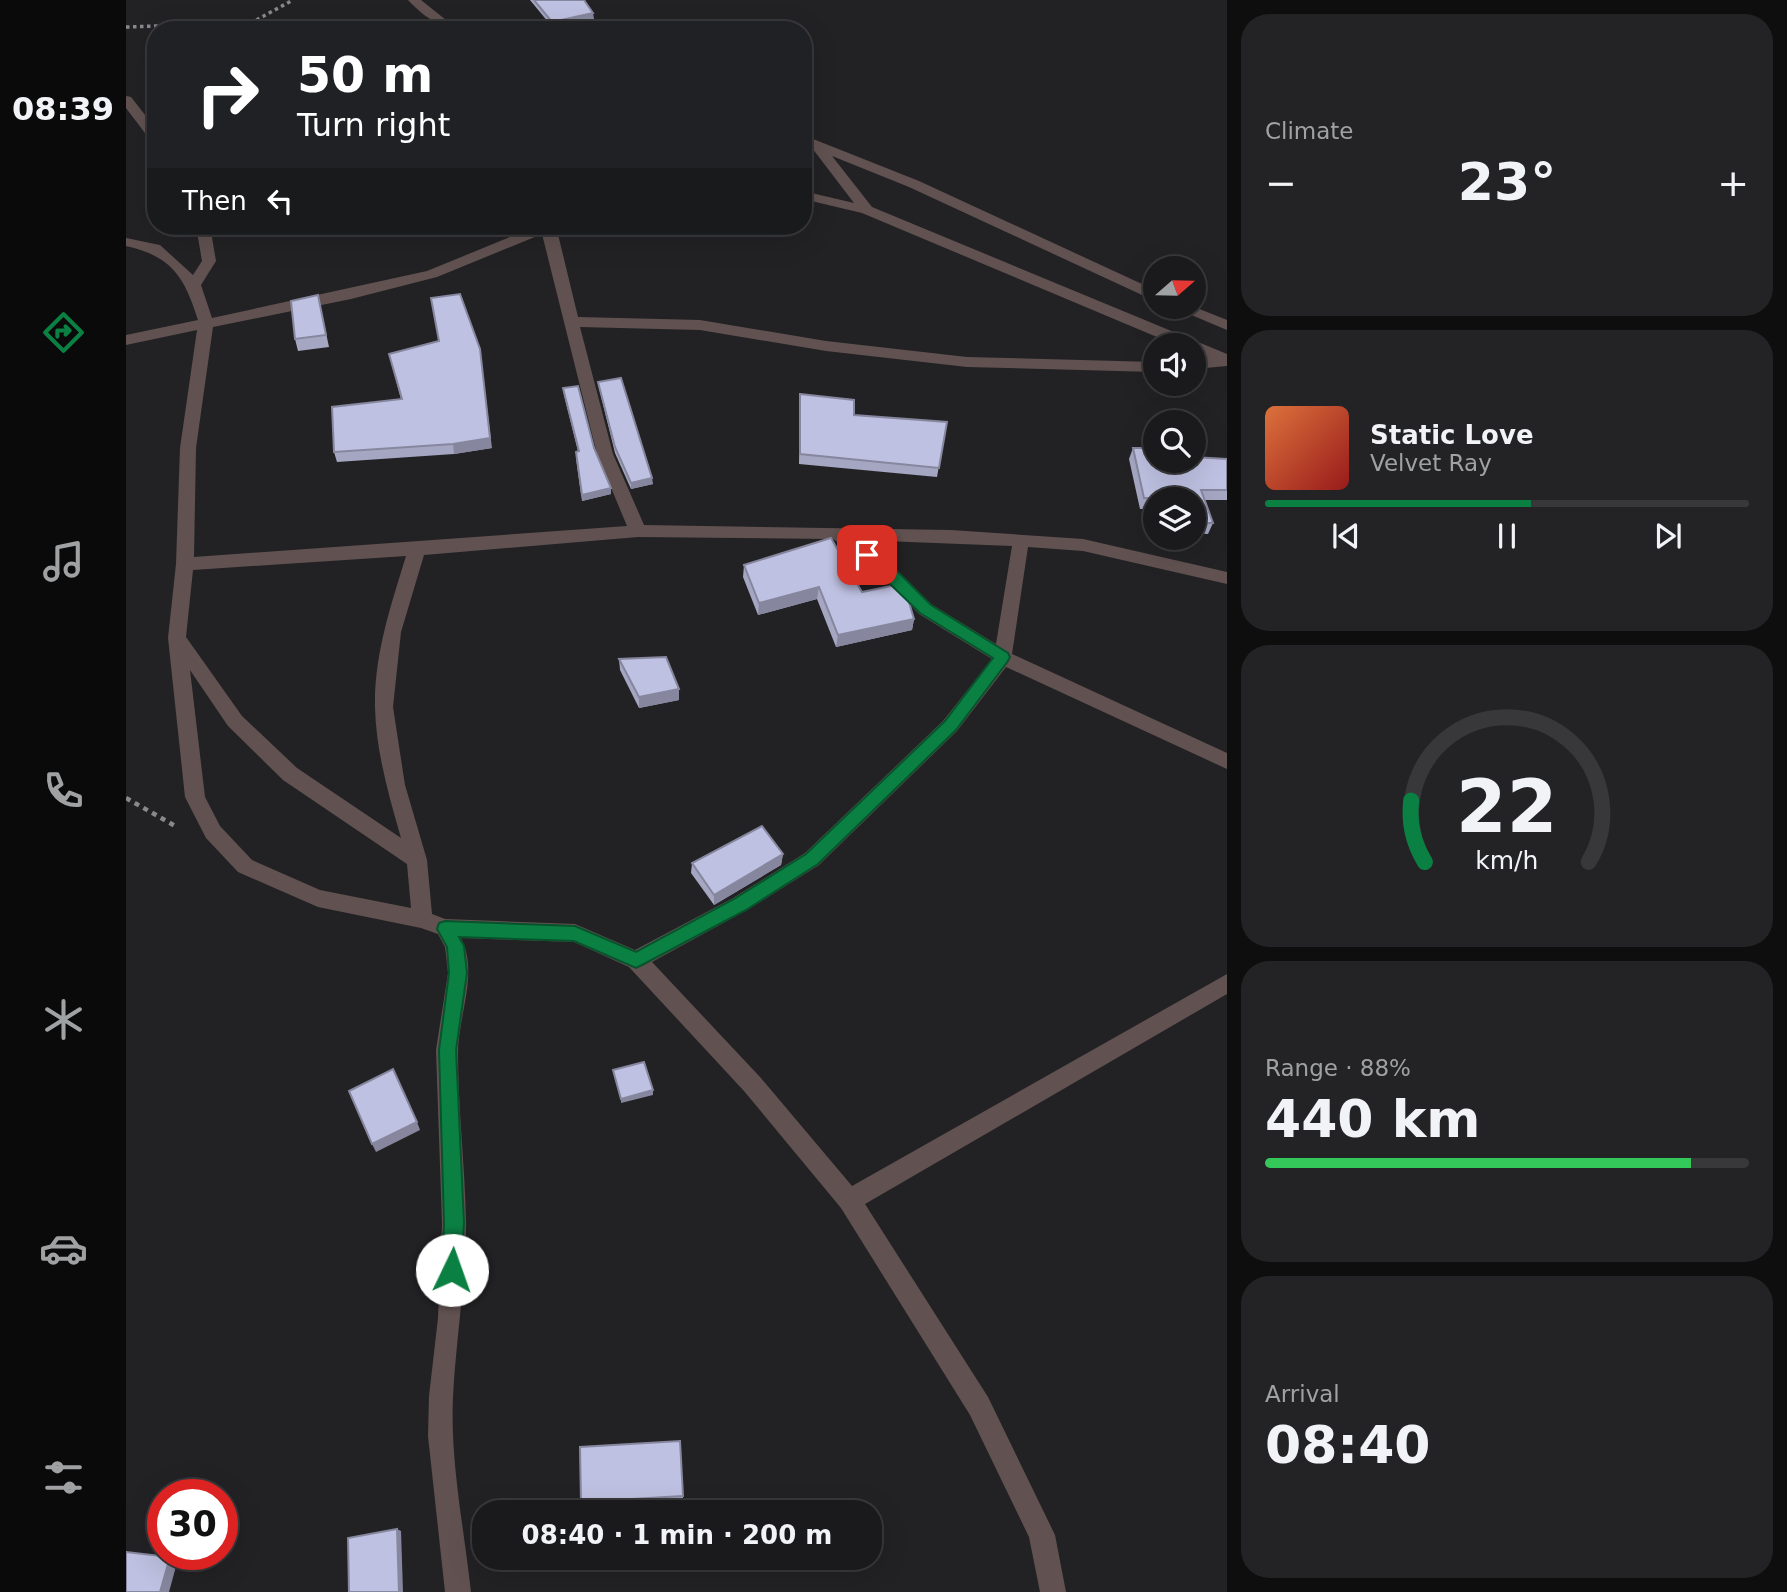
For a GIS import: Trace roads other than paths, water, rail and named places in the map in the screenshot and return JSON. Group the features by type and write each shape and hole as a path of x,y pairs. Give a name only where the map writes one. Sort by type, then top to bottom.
{"street":[{"path":"414,0 440,21"},
{"path":"126,100 147,127"},
{"path":"812,143 914,184 1143,290"},
{"path":"812,144 867,210"},
{"path":"812,197 867,210 1161,333"},
{"path":"194,285 209,261 204,235"},
{"path":"126,340 351,294 432,274 526,235"},
{"path":"550,235 606,454 638,531"},
{"path":"126,242 155,248 194,285 206,322 188,448 186,564 177,638 195,797 213,832 245,866 318,898 422,919 445,929 575,933 636,960 752,1084 849,1200 979,1406 1042,1535 1053,1592"},
{"path":"1206,317 1227,325"},
{"path":"571,322 700,325 826,346 967,362 1143,368"},
{"path":"1206,352 1227,360"},
{"path":"1206,363 1227,360"},
{"path":"186,564 418,550 638,531 836,533 1083,545 1227,578"},
{"path":"836,533 883,566 926,609 1003,657 1041,677 1227,761"},
{"path":"636,960 740,905 812,859 950,726 1003,657 1021,541"},
{"path":"418,550 392,632 384,707 395,785 417,860 422,919"},
{"path":"177,638 235,721 290,774 417,860"},
{"path":"445,929 455,946 458,973 447,1050 454,1223 450,1318 441,1396 441,1436 458,1592"},
{"path":"849,1200 1227,983"}]}
